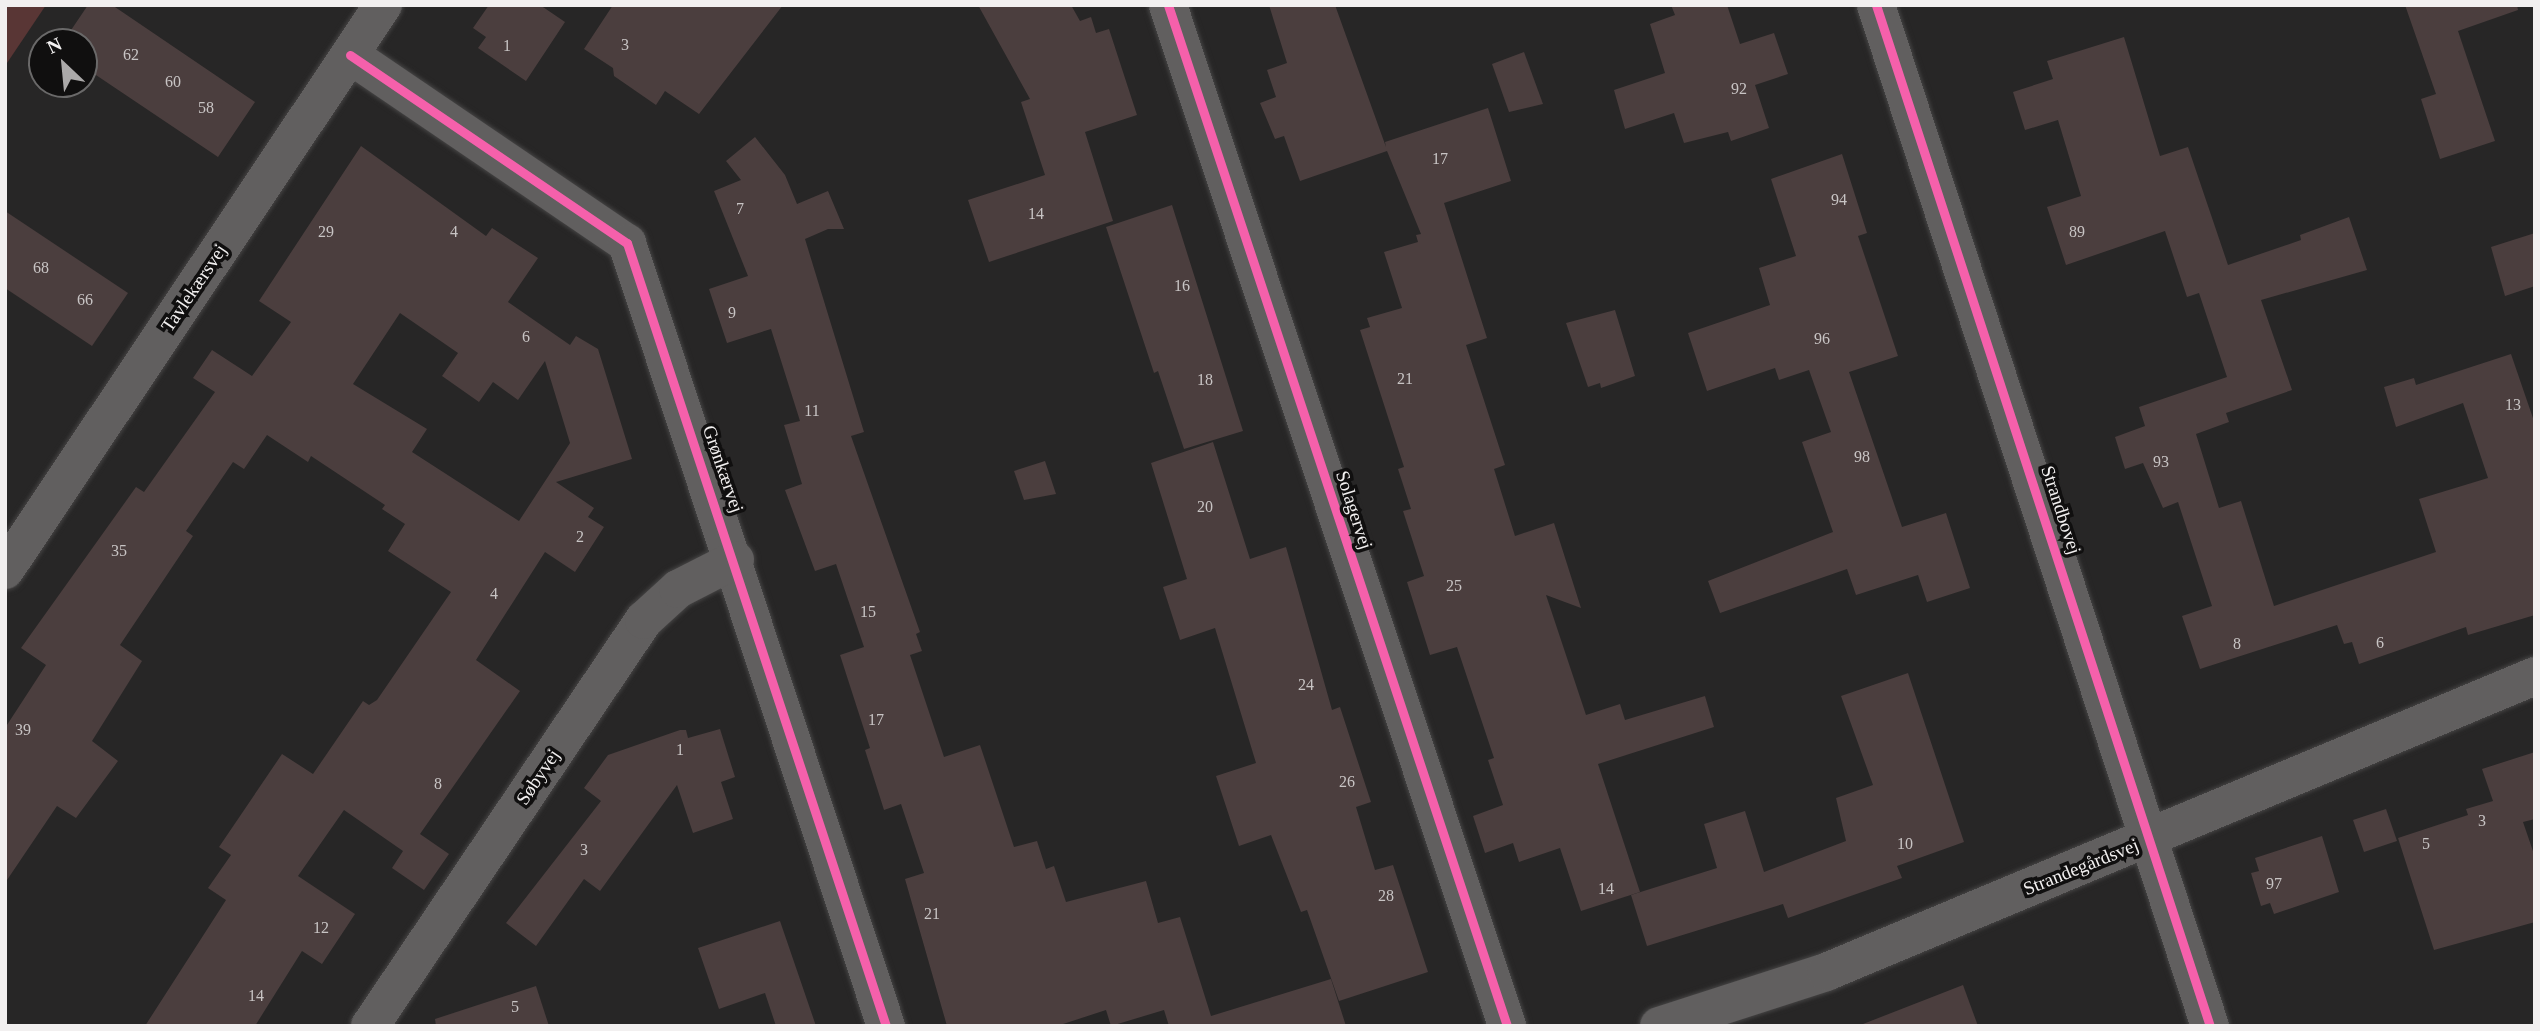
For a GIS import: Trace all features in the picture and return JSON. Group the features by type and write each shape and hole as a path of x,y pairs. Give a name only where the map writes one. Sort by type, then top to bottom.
{"street":[{"name":"Tavlekærsvej","path":"5,570 383,5"},
{"name":"Solagervej","path":"1168,5 1507,1026"},
{"name":"Strandbovej","path":"1876,5 2210,1026"},
{"name":"Grønkærvej","path":"350,55 627,243 735,560 886,1026"},
{"name":"Søbyvej","path":"370,1026 644,620 678,589 735,560"},
{"name":"Strandegårdsvej","path":"1659,1026 1826,972 2535,677"}],"shaded area":[{"path":"5,5 46,5 28,28 5,66"}],"building":[{"path":"88,5 112,5 255,102 218,157 98,76 98,28 72,28"},
{"path":"489,5 540,5 565,22 526,81 478,48 486,37 473,28"},
{"path":"613,5 783,5 699,114 665,91 656,105 614,76 613,68 584,49"},
{"path":"978,5 1071,5 1080,21 1091,17 1096,33 1109,29 1137,115 1085,132 1113,221 989,262 968,200 1045,175 1021,102 1030,99"},
{"path":"1269,5 1335,5 1386,147 1385,142 1488,108 1511,181 1444,203 1487,338 1466,345 1505,465 1494,469 1515,536 1554,523 1581,608 1546,595 1586,715 1620,704 1625,720 1705,696 1714,727 1598,764 1640,892 1581,911 1560,848 1519,862 1513,843 1485,853 1473,816 1503,805 1488,760 1494,758 1457,647 1430,655 1407,582 1424,576 1403,511 1411,509 1398,469 1404,467 1360,330 1370,327 1367,318 1402,308 1384,252 1418,242 1416,235 1421,234 1387,151 1300,181 1284,136 1275,139 1260,103 1276,97 1267,70 1287,63"},
{"path":"1671,5 1727,5 1740,44 1774,33 1788,74 1755,85 1769,128 1731,141 1728,132 1684,143 1674,113 1625,129 1614,90 1665,73 1650,24 1675,15"},
{"path":"2405,5 2517,5 2518,10 2458,31 2495,141 2440,159 2421,99 2436,94"},
{"path":"2124,37 2160,156 2188,147 2228,265 2301,240 2300,235 2349,217 2367,270 2261,300 2292,390 2226,413 2229,422 2196,434 2219,508 2241,501 2274,606 2436,552 2419,499 2488,478 2463,403 2396,427 2384,387 2414,378 2416,385 2511,354 2535,424 2535,615 2468,635 2466,627 2359,664 2352,642 2344,644 2337,625 2200,669 2182,616 2212,606 2178,502 2163,508 2143,463 2125,469 2115,437 2145,426 2139,407 2227,377 2199,293 2187,297 2165,231 2066,265 2047,207 2081,196 2058,120 2025,130 2013,92 2053,79 2047,61"},
{"path":"1524,52 1543,104 1509,112 1492,64"},
{"path":"755,137 785,175 797,204 828,191 844,229 828,229 805,239 864,432 851,436 920,632 916,634 922,651 910,655 944,757 980,745 1014,847 1037,841 1046,869 1054,866 1066,902 1146,881 1158,923 1180,917 1211,1016 1331,979 1346,1026 1169,1026 1164,1010 1111,1026 1106,1010 1057,1026 947,1026 905,879 924,873 901,804 884,810 865,750 870,748 840,655 864,647 836,564 815,571 785,490 802,484 784,425 800,421 771,329 727,343 709,289 748,276 714,191 741,180 726,161"},
{"path":"361,146 486,236 492,228 538,258 508,302 570,345 576,336 598,349 632,459 556,482 594,508 588,517 604,527 575,572 545,552 476,660 520,691 420,834 449,854 424,890 392,868 403,851 344,810 298,876 355,914 322,964 302,951 255,1026 145,1026 226,900 208,888 231,855 219,847 282,754 313,774 363,701 369,705 377,700 451,592 388,551 405,524 382,509 385,505 311,456 308,462 267,435 244,469 233,462 186,531 193,536 120,645 142,661 92,741 118,761 76,818 57,806 5,883 5,728 46,665 21,648 136,487 144,492 215,392 193,378 212,350 252,376 291,322 259,301","holes":["400,313 458,353 442,376 479,402 493,382 518,400 545,361 570,443 519,521 412,452 427,429 353,384"]},
{"path":"1842,154 1867,233 1858,236 1898,356 1849,372 1902,527 1946,513 1970,588 1927,602 1918,575 1856,595 1847,569 1720,613 1708,581 1833,532 1802,442 1831,432 1809,370 1779,380 1775,368 1707,391 1688,333 1770,305 1759,268 1796,256 1771,179"},
{"path":"1172,205 1243,431 1184,449 1158,371 1154,373 1106,227"},
{"path":"5,211 128,293 92,346 5,288"},
{"path":"2535,233 2535,286 2505,296 2491,247"},
{"path":"1615,310 1635,376 1601,388 1600,383 1588,387 1566,323"},
{"path":"1213,442 1250,559 1286,547 1332,710 1340,707 1371,802 1356,807 1375,870 1393,865 1428,972 1339,1001 1307,910 1301,912 1271,835 1239,846 1216,776 1256,763 1215,628 1180,640 1163,587 1187,579 1151,463"},
{"path":"1045,461 1056,494 1024,500 1014,471"},
{"path":"1908,673 1964,842 1897,866 1902,878 1788,918 1783,904 1647,946 1631,895 1717,868 1704,824 1745,811 1764,872 1846,841 1836,798 1873,785 1841,696"},
{"path":"720,729 735,777 721,782 733,819 693,833 677,785 600,891 584,879 536,946 506,923 601,801 584,788 608,755 680,730 686,730 688,738"},
{"path":"2535,752 2535,819 2523,822 2535,857 2535,922 2434,950 2398,838 2468,815 2466,809 2493,801 2482,769"},
{"path":"2386,809 2397,841 2364,852 2353,820"},
{"path":"2322,836 2339,892 2274,914 2270,903 2261,906 2251,873 2259,871 2255,858"},
{"path":"780,921 816,1026 776,1026 765,993 719,1009 698,948"},
{"path":"1963,985 1978,1026 1863,1026 1863,1024"},
{"path":"536,986 549,1026 436,1026 435,1019"}],"cycle path":[{"path":"1168,5 1507,1026"},
{"path":"1876,5 2210,1026"},
{"path":"350,55 627,243 886,1026"}]}
